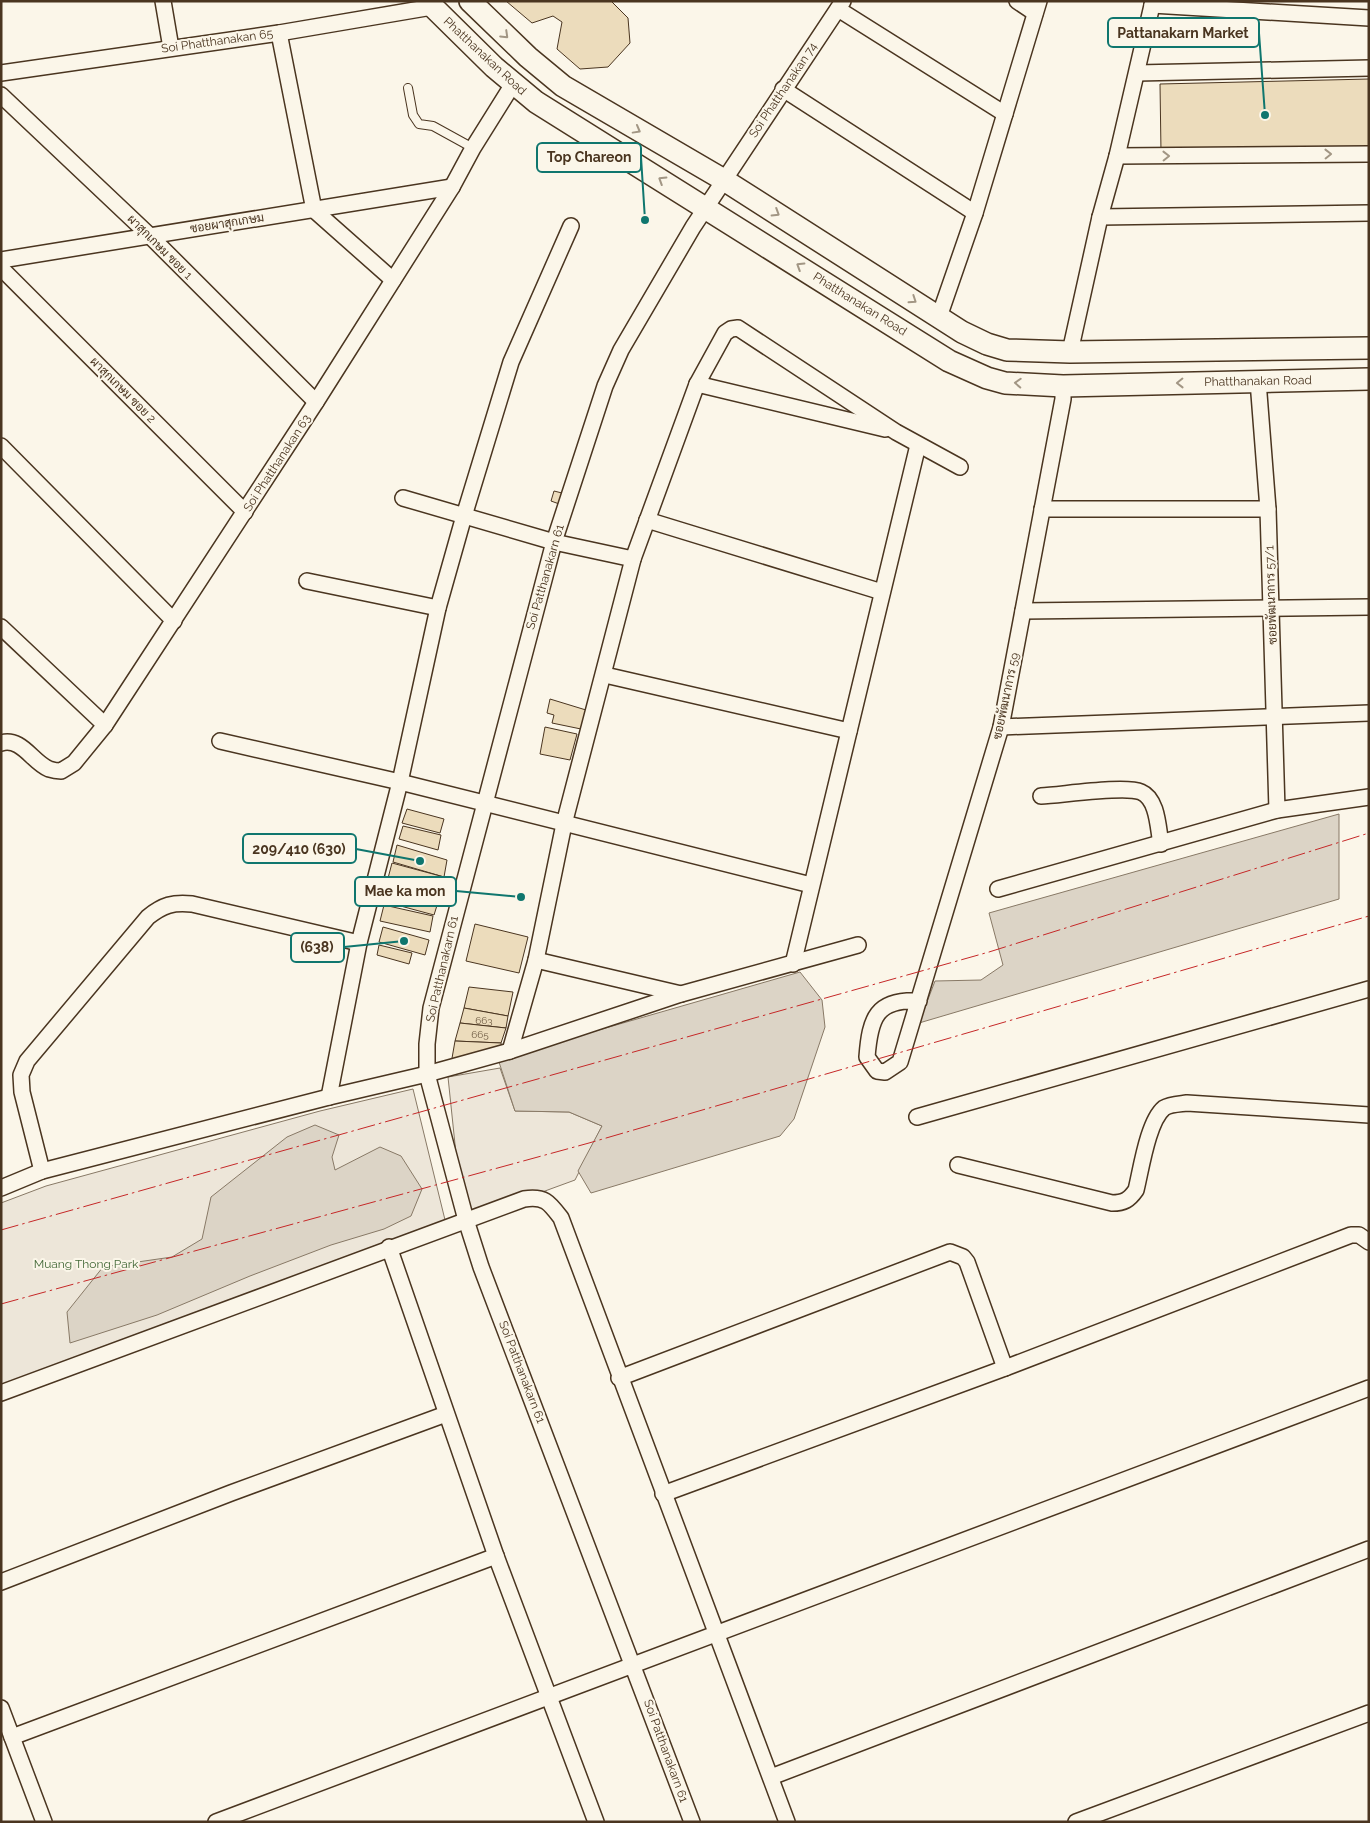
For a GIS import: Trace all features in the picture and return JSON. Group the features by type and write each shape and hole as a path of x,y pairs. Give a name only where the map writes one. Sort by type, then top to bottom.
{"main road":[{"path":"470,1 528,58 563,86 724,180 962,332 987,344 1007,350 1070,352 1369,348"},
{"name":"Phatthanakan Road","path":"429,4 513,84 536,102 956,365 987,378 1004,383 1063,386 1369,378"}],"street":[{"path":"163,1 171,48"},
{"path":"939,317 976,213 1037,7 1017,1"},
{"path":"1070,352 1100,217 1117,156 1153,3 1369,18"},
{"name":"Soi Phatthanakan 65","path":"1,73 279,33 429,4"},
{"path":"837,4 1005,114"},
{"name":"Soi Phatthanakan 74","path":"706,207 837,4"},
{"path":"279,33 314,210 393,280"},
{"path":"1137,73 1369,68"},
{"name":"Soi Phatthanakan 63","path":"1,743 9,741 18,744 48,769 61,771 74,763 105,725 316,402 452,187 473,148 513,84"},
{"path":"783,88 976,213"},
{"name":"ผาสุกเกษม ซอย 1","path":"1,95 149,235 316,402"},
{"path":"1117,156 1369,154"},
{"name":"ซอยผาสุกเกษม","path":"1,260 452,187"},
{"name":"Soi Patthanakarn 61","path":"692,1822 634,1664 481,1267 466,1220 427,1074 426,1044 430,1008 554,542 605,386 621,350 706,207"},
{"path":"1100,217 1369,213"},
{"path":"329,1096 359,943 400,782 438,608 511,362 571,226"},
{"name":"ผาสุกเกษม ซอย 2","path":"1,268 245,512"},
{"path":"510,1051 536,960 564,824 633,559 697,384 725,334 731,329 738,328 896,432 960,467"},
{"name":"ซอยพัฒนาการ 57/1","path":"1258,381 1268,509 1277,810"},
{"path":"697,384 896,432"},
{"name":"ซอยพัฒนาการ 59","path":"919,1000 895,1001 878,1011 872,1024 867,1057 876,1070 884,1072 900,1062 919,1000 1001,726 1063,399 1063,386"},
{"path":"792,964 918,444"},
{"path":"1,446 174,621"},
{"path":"403,498 554,542 633,559"},
{"path":"1042,509 1268,509"},
{"path":"646,520 882,592"},
{"path":"307,581 438,608"},
{"path":"1023,611 1271,610 1369,607"},
{"path":"1,628 105,725"},
{"path":"604,675 849,731"},
{"path":"1001,726 1369,713"},
{"path":"220,741 400,782 811,885"},
{"path":"1041,796 1127,790 1142,792 1151,802 1156,816 1161,844"},
{"path":"998,889 1277,810 1369,797"},
{"path":"42,1171 22,1092 21,1075 27,1061 148,917 162,906 177,902 192,904 359,943"},
{"path":"1,1188 42,1171 329,1096 427,1074 510,1051 681,994 858,945"},
{"path":"536,960 681,994"},
{"path":"917,1117 1369,989"},
{"path":"958,1165 1122,1203 1130,1198 1136,1190 1151,1130 1164,1108 1174,1104 1186,1102 1369,1115"},
{"path":"1,1393 524,1198 538,1197 550,1204 561,1218 787,1822"},
{"path":"663,1494 1005,1368 1351,1235 1359,1235 1369,1242"},
{"path":"389,1248 496,1556 550,1695 596,1822"},
{"path":"620,1378 950,1252 963,1257 967,1262 1005,1368"},
{"path":"216,1822 1369,1388"},
{"path":"1,1582 446,1414"},
{"path":"770,1777 1369,1549"},
{"path":"12,1737 496,1556"},
{"path":"1,1708 44,1822"},
{"path":"1076,1822 1369,1713"}],"lane":[{"path":"408,88 413,115 420,124 432,126 473,148"}],"green space":[{"path":"500,1068 515,1111 569,1112 602,1126 575,1180 463,1221 448,1077"},
{"name":"Muang Thong Park","path":"413,1089 446,1224 1,1386 1,1203 46,1186 320,1111"}],"shaded area":[{"path":"1339,814 1339,899 919,1023 935,981 981,980 1003,965 989,913"},
{"path":"800,972 822,1000 825,1027 794,1119 780,1136 591,1193 578,1171 602,1126 569,1112 515,1111 498,1059"},
{"path":"315,1125 339,1135 332,1157 335,1170 380,1147 401,1156 422,1189 411,1216 384,1229 331,1245 250,1276 157,1315 70,1343 67,1312 103,1267 172,1257 202,1239 211,1197 287,1137"}],"building":[{"path":"506,1 611,1 628,18 630,43 608,67 580,69 557,49 562,22 553,16 532,23"},
{"path":"1369,79 1369,147 1161,152 1160,84"},
{"path":"554,491 566,494 562,505 551,501"},
{"path":"550,699 586,710 581,729 552,723 554,715 547,713"},
{"path":"545,727 577,734 570,760 540,754"},
{"path":"407,809 444,819 440,833 402,823"},
{"path":"403,826 441,835 438,850 399,839"},
{"path":"397,845 447,860 444,877 393,862"},
{"path":"392,863 444,877 439,896 387,882"},
{"path":"387,885 439,899 434,915 382,901"},
{"path":"384,905 433,916 430,932 380,921"},
{"path":"475,924 528,937 519,973 466,961"},
{"path":"383,927 429,940 425,955 379,942"},
{"path":"379,945 412,953 409,964 377,955"},
{"path":"469,987 513,992 508,1016 464,1008"},
{"path":"464,1008 508,1016 506,1028 460,1023"},
{"path":"460,1023 506,1028 501,1043 455,1041"},
{"path":"455,1041 501,1043 502,1050 451,1064"}],"power":[{"path":"1,1230 989,952 1369,833"},
{"path":"1,1304 589,1143 1369,916"}],"place":[{"name":"Pattanakarn Market","path":"1265,115"},
{"name":"Top Chareon","path":"645,220"},
{"name":"209/410 (630)","path":"420,861"},
{"name":"Mae ka mon","path":"521,897"},
{"name":"(638)","path":"404,941"}]}
